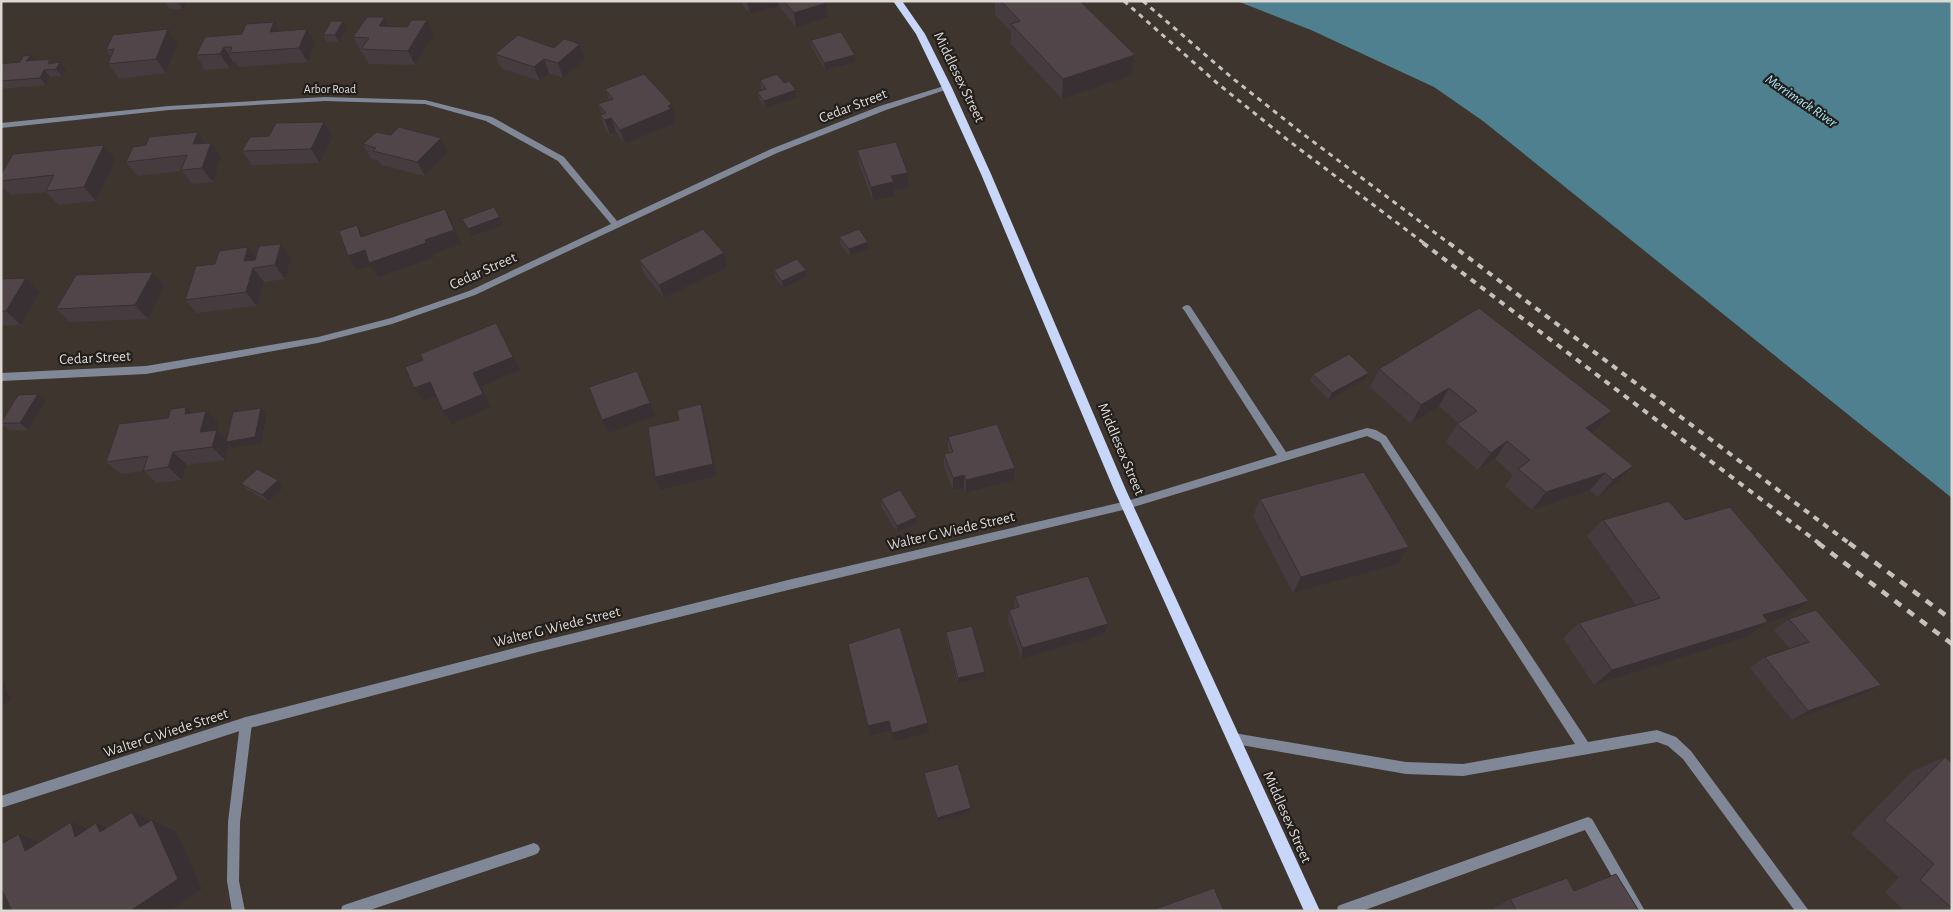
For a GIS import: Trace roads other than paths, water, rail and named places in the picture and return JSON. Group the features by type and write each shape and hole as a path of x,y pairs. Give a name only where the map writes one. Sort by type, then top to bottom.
{"main road":[{"name":"Middlesex Street","path":"897,1 920,34 948,88 1127,504 1312,911"}],"street":[{"name":"Cedar Street","path":"1,377 146,370 318,340 392,321 472,293 774,152 883,108 948,88"},
{"name":"Arbor Road","path":"1,126 169,108 325,98 425,102 489,119 562,159 616,225"},
{"path":"1187,308 1284,457"},
{"name":"Walter G Wiede Street","path":"1,802 246,723 778,587 1127,504 1367,432 1383,439 1585,749"},
{"path":"239,911 233,881 234,822 246,723"},
{"path":"1234,739 1406,768 1463,770 1657,736 1672,741 1687,755 1802,911"},
{"path":"1343,911 1588,824 1639,911"},
{"path":"346,911 534,849"}],"water":[{"name":"Merrimack River","path":"1237,1 1952,1 1952,498 1483,121 1434,87 1311,30"}],"railway":[{"path":"1124,1 1217,83 1289,141 1425,244"},
{"path":"1143,1 1231,77 1303,134 1450,244"},
{"path":"1423,243 1820,544"},
{"path":"1449,243 1850,544"},
{"path":"1818,543 1952,644"},
{"path":"1849,543 1952,620"}]}
